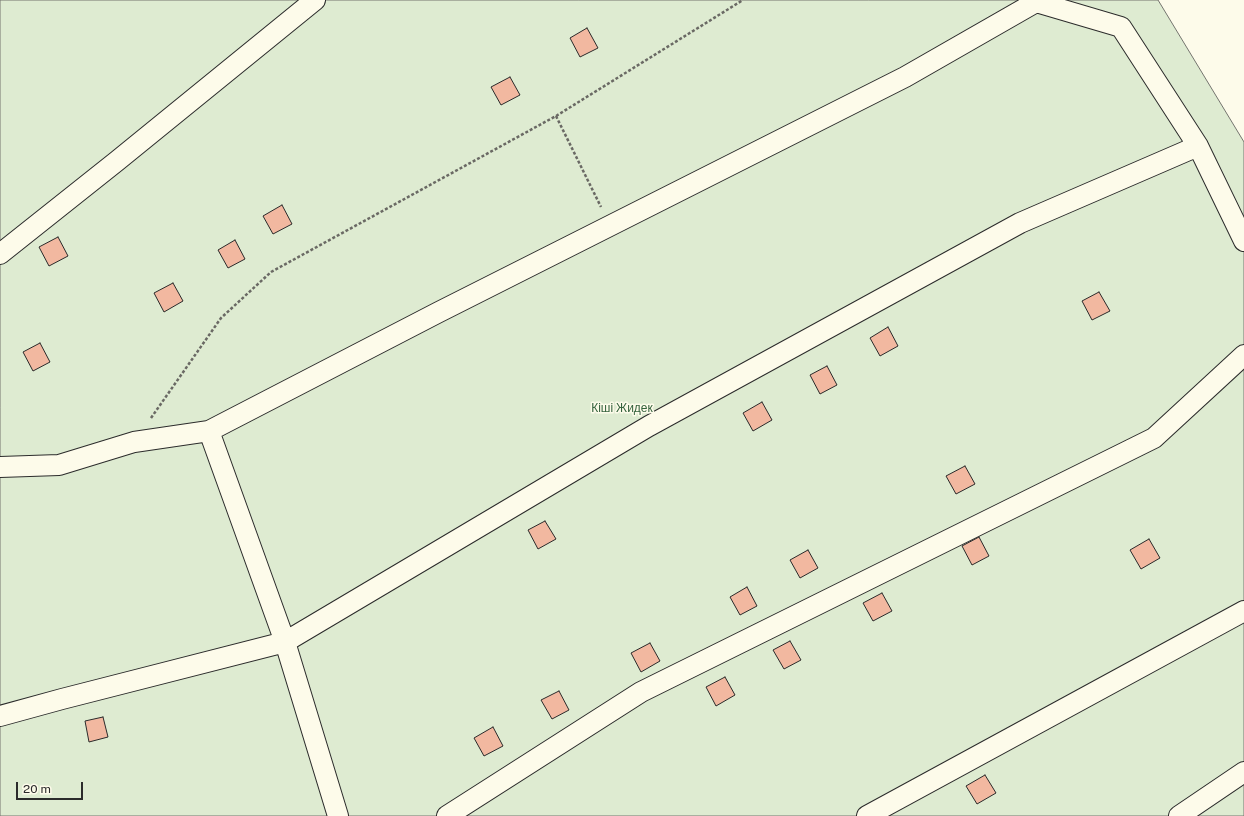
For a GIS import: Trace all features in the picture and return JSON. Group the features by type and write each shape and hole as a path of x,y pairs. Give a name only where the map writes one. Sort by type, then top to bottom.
{"street":[{"path":"0,254 315,0"},
{"path":"0,467 59,465 134,442 209,431 439,312 905,77 1035,1 1121,26 1198,146 1244,241"},
{"path":"0,716 62,698 285,642 649,426 1020,223 1198,146"},
{"path":"447,816 641,692 1154,438 1244,355"},
{"path":"209,431 285,642 338,816"},
{"path":"867,816 1244,611"},
{"path":"1179,816 1244,772"}],"path":[{"path":"134,442 221,318 271,272 556,116 743,0"},
{"path":"556,116 610,226"}],"green space":[{"name":"Кіші Жидек","path":"0,0 1158,0 1244,142 1244,816 0,816"}],"building":[{"path":"587,28 598,48 580,57 570,38"},
{"path":"510,77 520,95 501,105 491,87"},
{"path":"282,205 292,224 273,234 263,216"},
{"path":"58,237 68,256 49,266 39,247"},
{"path":"235,240 245,259 228,268 218,250"},
{"path":"173,283 183,301 164,312 154,293"},
{"path":"1099,292 1110,311 1092,320 1082,301"},
{"path":"888,327 898,346 880,356 870,338"},
{"path":"40,343 50,362 33,371 23,352"},
{"path":"827,366 837,385 820,394 810,375"},
{"path":"762,402 772,420 753,431 743,413"},
{"path":"965,466 975,484 956,494 946,476"},
{"path":"545,521 556,539 538,549 528,530"},
{"path":"979,537 989,556 972,565 962,546"},
{"path":"1149,539 1160,558 1141,569 1130,550"},
{"path":"808,550 818,568 800,578 790,560"},
{"path":"747,587 757,606 740,615 730,597"},
{"path":"882,593 892,611 873,621 863,603"},
{"path":"790,641 801,660 784,669 773,650"},
{"path":"650,643 660,661 641,672 631,653"},
{"path":"725,677 735,695 716,706 706,687"},
{"path":"559,691 569,710 552,719 541,700"},
{"path":"103,717 108,737 89,742 85,721"},
{"path":"493,727 503,746 484,756 474,738"},
{"path":"985,775 996,793 977,804 966,786"}]}
